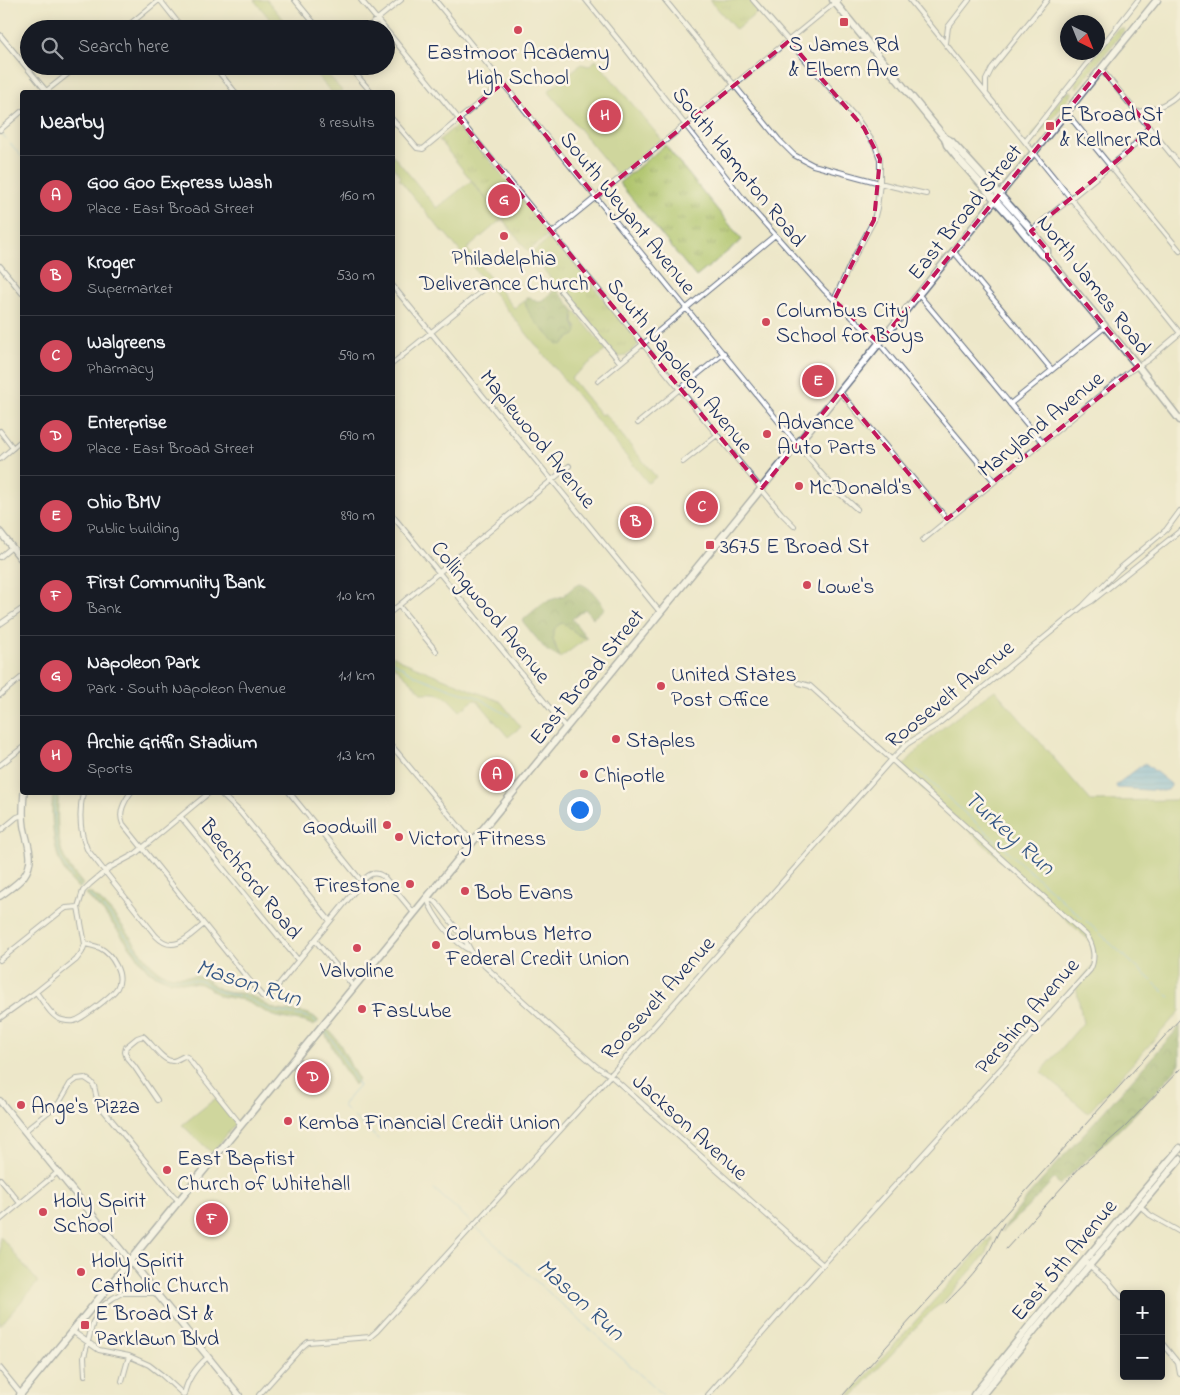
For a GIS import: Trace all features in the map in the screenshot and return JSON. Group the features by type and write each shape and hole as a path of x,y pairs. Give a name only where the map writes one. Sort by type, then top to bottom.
{"main road":[{"name":"East Broad Street","path":"20,1394 762,488 1157,0"},
{"path":"835,1 945,138 947,145 1041,254 1047,256"},
{"name":"North James Road","path":"945,138 951,141 1047,250 1047,256 1180,420"},
{"name":"East 5th Avenue","path":"1137,1204 1180,1148"},
{"name":"East 5th Avenue","path":"974,1395 1013,1346 1137,1204 1180,1159"},
{"name":"East 5th Avenue","path":"982,1395 1086,1263"}],"street":[{"path":"135,20 160,0 176,20"},
{"path":"296,0 312,20"},
{"name":"South Napoleon Avenue","path":"362,0 377,19"},
{"path":"377,19 401,0"},
{"name":"South Weyant Avenue","path":"435,0 831,486 857,509"},
{"name":"South Hampton Road","path":"586,0 738,194 774,236 834,300 879,343 994,481"},
{"path":"664,0 779,140 794,154 813,165 926,194"},
{"path":"753,0 858,120 875,144 880,159 880,183 874,220 834,300"},
{"path":"910,0 1180,333"},
{"path":"946,44 948,27 969,0"},
{"path":"986,93 986,80 992,68 1047,0"},
{"path":"1105,42 1138,0"},
{"path":"552,233 789,41 835,1"},
{"path":"0,35 20,60"},
{"name":"South Napoleon Avenue","path":"395,41 788,522 794,526"},
{"path":"1025,142 1091,60"},
{"path":"1101,69 1180,165"},
{"path":"32,75 44,90"},
{"path":"48,90 67,75"},
{"path":"221,75 233,90"},
{"path":"357,75 369,90"},
{"path":"395,123 416,148 420,150 503,83"},
{"path":"1138,112 1170,102 1180,92"},
{"path":"1066,112 1180,251"},
{"path":"0,130 20,113"},
{"path":"1031,231 1111,166 1137,143 1149,127"},
{"path":"598,381 774,236"},
{"path":"954,252 1052,370"},
{"path":"0,266 20,291"},
{"name":"Maplewood Avenue","path":"395,289 660,612"},
{"path":"395,362 483,290"},
{"path":"561,291 620,362"},
{"path":"919,295 1042,442"},
{"path":"1010,404 1105,327"},
{"name":"Maryland Avenue","path":"923,540 1042,442 1180,333"},
{"path":"638,422 724,353"},
{"path":"840,392 947,520"},
{"path":"0,431 14,448"},
{"path":"683,462 717,435"},
{"path":"0,459 20,442"},
{"path":"395,609 569,466"},
{"name":"Roosevelt Avenue","path":"259,1395 308,1342 367,1338 374,1334 610,1075 892,759 907,744 937,725 1083,606 1118,570 1166,530 1180,511"},
{"name":"Collingwood Avenue","path":"395,519 566,728"},
{"name":"Roosevelt Avenue","path":"1083,606 1092,601 1180,531"},
{"path":"0,532 20,557"},
{"path":"0,557 12,547"},
{"path":"399,606 436,651"},
{"path":"0,624 20,611"},
{"path":"0,695 20,679"},
{"name":"Pershing Avenue","path":"708,1395 1093,965 1092,945 1086,935 810,686 799,683"},
{"path":"0,765 20,750"},
{"path":"395,750 472,843"},
{"path":"0,896 23,876 29,865 30,854 23,815 24,795"},
{"path":"83,795 80,819 82,836 87,849 156,936 165,943 180,942 203,924"},
{"path":"129,795 122,808 121,817 123,824 259,994 265,997 271,994 370,874 381,874 414,913"},
{"path":"0,1018 76,960 82,952 85,944 78,907 83,892 90,884 105,872 142,849 207,795"},
{"path":"222,795 240,812 330,921"},
{"path":"291,795 362,882"},
{"path":"0,831 17,817 23,815"},
{"name":"Beechford Road","path":"181,817 298,960"},
{"name":"Jackson Avenue","path":"427,898 430,908 443,925 460,945 471,951"},
{"name":"Jackson Avenue","path":"427,898 436,902 466,940 476,958 567,1041 610,1075 823,1265"},
{"path":"0,960 60,912 66,908 78,907"},
{"path":"443,925 450,920"},
{"path":"315,940 354,987"},
{"path":"460,945 466,940"},
{"path":"36,992 57,1018 68,1022 83,1016 114,992 120,978 116,965 103,950 85,944"},
{"path":"156,1100 127,1058 125,1052 126,1047 137,1038 143,1036 167,1060 173,1061 184,1056 187,1058 241,1125"},
{"path":"25,1131 59,1103 73,1082 80,1078 87,1079 94,1086 101,1106 179,1201"},
{"path":"1,1102 239,1395"},
{"path":"0,1220 58,1172"},
{"path":"0,1179 20,1203"},
{"path":"1137,1204 1150,1215 1180,1232"},
{"path":"1086,1263 1108,1281 1120,1295"},
{"path":"85,1376 84,1357 93,1322 106,1304 122,1293 156,1293"},
{"path":"72,1331 100,1350 129,1356 154,1368 184,1395 191,1376 208,1357"},
{"path":"1165,1347 1178,1363 1180,1374"},
{"path":"122,1381 129,1356"},
{"path":"0,1368 20,1394"}],"highlighted area":[{"path":"789,41 864,128 880,159 874,220 834,300 879,343 1101,69 1149,127 1130,150 1031,231 1047,250 1047,257 1138,366 947,519 840,392 762,488 459,119 503,83 596,197"}],"green space":[{"path":"254,0 267,0 284,20 271,20"},
{"path":"710,0 749,0 759,11 736,30"},
{"path":"1117,29 1125,29 1105,54 1105,44"},
{"path":"596,60 662,140 618,176 548,91 581,64 589,66"},
{"path":"1092,60 1100,60 1077,88 1075,84 1076,79"},
{"path":"317,75 329,75 341,90 329,90"},
{"path":"1070,91 1073,93 1034,140 1031,137 1065,93"},
{"path":"457,125 461,126 548,231 547,236 528,251 439,140"},
{"path":"665,145 742,240 696,277 619,183"},
{"path":"395,158 437,208 471,181 502,219 467,249 514,308 525,300 526,307 565,342 568,338 575,335 577,328 573,322 574,310 606,350 571,378 601,415 604,413 656,477 648,483 399,179 401,177 395,170"},
{"path":"552,238 638,341 638,345 626,356 617,356 565,293 566,288 563,284 558,288 533,256 532,252"},
{"path":"556,289 574,310 573,322 577,331 575,335 568,338 562,345 557,344 537,324 526,307 525,300 527,297 530,297 537,302 541,301"},
{"path":"581,584 592,591 605,608 593,618 585,609 572,619 587,638 580,636 562,623 557,626 554,630 553,639 560,658 546,650 523,622 544,602 563,596 576,585"},
{"path":"562,623 580,636 587,638 560,658 552,631"},
{"path":"395,656 404,662 501,702 521,727 508,737 477,700 474,700 460,711 440,694 423,693 395,667"},
{"path":"995,690 1091,801 1176,800 1180,797 1180,1011 1088,1113 1041,1072 1083,1023 1076,986 1093,965 1091,942 901,769 933,736"},
{"path":"53,795 59,795 58,826 60,844 69,866 83,884 79,889 65,873 56,851 52,820"},
{"path":"89,892 109,909 145,957 155,968 163,973 201,977 223,991 246,994 273,1008 303,1012 319,1021 314,1026 305,1022 280,1018 243,1000 219,996 207,987 199,984 169,981 148,971 105,914 87,896 86,893"},
{"path":"1180,1026 1180,1064 1167,1080 1125,1124 1060,1185 1054,1179 1001,1232 1028,1196"},
{"path":"327,1029 337,1039 359,1079 354,1085 324,1032"},
{"path":"216,1098 236,1123 212,1153 182,1125"},
{"path":"0,1236 38,1282 0,1326"},
{"path":"991,1237 987,1253 854,1395 849,1395"}],"water":[{"path":"1145,763 1171,784 1168,790 1117,788 1117,784"}],"waterway":[{"name":"Mason Run","path":"2,134 20,155"},
{"name":"Turkey Run","path":"395,663 416,676 455,691 475,696 509,716"},
{"name":"Turkey Run","path":"917,770 1082,918"},
{"name":"Mason Run","path":"56,795 55,819 58,849 66,868 81,887"},
{"name":"Mason Run","path":"87,893 110,915 149,967 159,975 202,981 222,993 242,996 272,1011 303,1016 317,1023"},
{"name":"Turkey Run","path":"1086,921 1164,992"},
{"name":"Mason Run","path":"326,1032 359,1086 343,1104 349,1113"},
{"name":"Mason Run","path":"354,1117 378,1139"},
{"name":"Mason Run","path":"434,1189 471,1222"},
{"name":"Mason Run","path":"477,1228 663,1395"}],"railway":[{"path":"843,1395 1180,1019"},
{"path":"1006,1249 1082,1165 1125,1127 1180,1069"},
{"path":"946,1303 983,1262 1004,1223"}],"place":[{"name":"S James Rd & Elbern Ave","path":"844,22"},
{"name":"Eastmoor Academy High School","path":"518,30"},
{"name":"Archie Griffin Stadium","path":"605,116"},
{"name":"E Broad St & Kellner Rd","path":"1050,126"},
{"name":"Napoleon Park","path":"504,200"},
{"name":"Philadelphia Deliverance Church","path":"504,236"},
{"name":"Columbus City School for Boys","path":"766,322"},
{"name":"Ohio BMV","path":"818,381"},
{"name":"Advance Auto Parts","path":"767,434"},
{"name":"McDonald's","path":"799,486"},
{"name":"Walgreens","path":"702,507"},
{"name":"Kroger","path":"636,522"},
{"name":"3675 E Broad St","path":"710,545"},
{"name":"Lowe's","path":"807,585"},
{"name":"United States Post Office","path":"661,686"},
{"name":"Staples","path":"616,739"},
{"name":"Chipotle","path":"584,774"},
{"name":"Goo Goo Express Wash","path":"497,775"},
{"name":"Goodwill","path":"387,825"},
{"name":"Victory Fitness","path":"399,837"},
{"name":"Firestone","path":"410,884"},
{"name":"Bob Evans","path":"465,891"},
{"name":"Columbus Metro Federal Credit Union","path":"436,945"},
{"name":"Valvoline","path":"357,948"},
{"name":"FasLube","path":"362,1009"},
{"name":"Enterprise","path":"313,1077"},
{"name":"Ange's Pizza","path":"21,1105"},
{"name":"Kemba Financial Credit Union","path":"288,1121"},
{"name":"East Baptist Church of Whitehall","path":"167,1170"},
{"name":"Holy Spirit School","path":"43,1212"},
{"name":"First Community Bank","path":"212,1219"},
{"name":"Holy Spirit Catholic Church","path":"81,1272"},
{"name":"E Broad St & Parklawn Blvd","path":"85,1325"}]}
